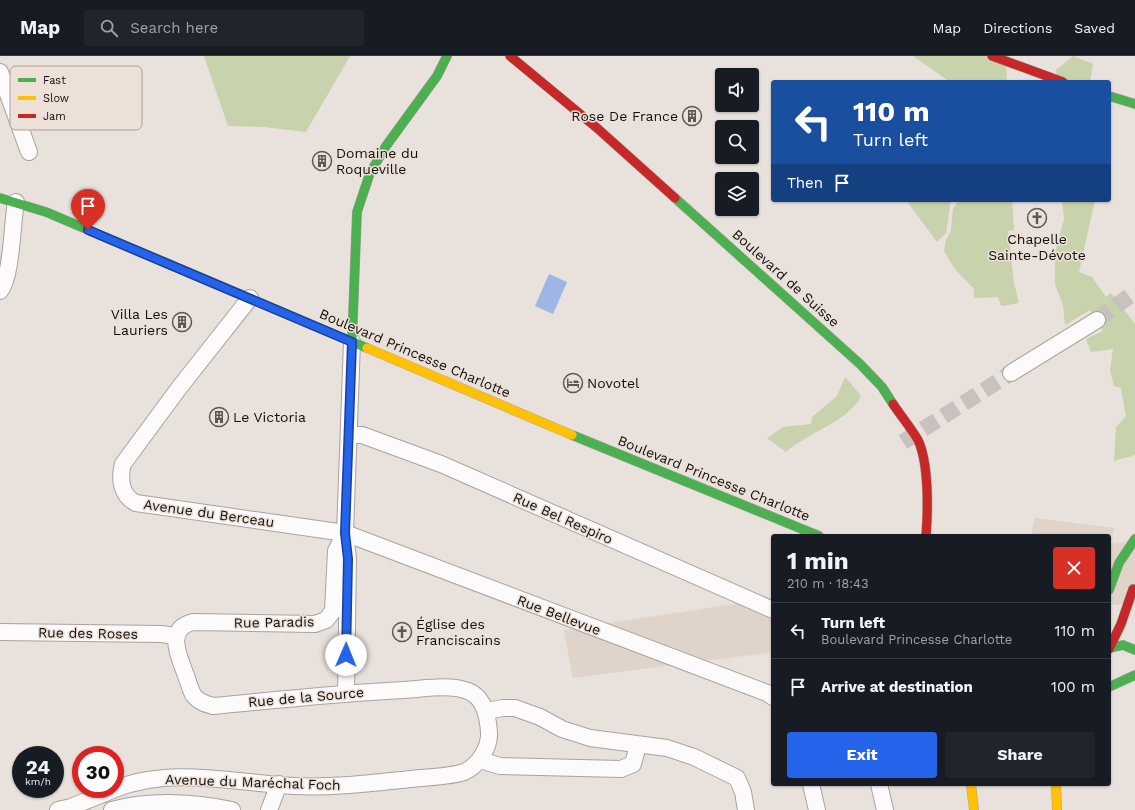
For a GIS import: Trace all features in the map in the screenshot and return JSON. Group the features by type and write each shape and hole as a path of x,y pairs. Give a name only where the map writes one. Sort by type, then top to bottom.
{"main road":[{"path":"352,342 357,212 362,196 370,173 386,146 437,76 446,56"},
{"name":"Boulevard de Suisse","path":"510,56 597,128 854,358 882,387 918,441 923,461 927,493 928,508 926,534"},
{"path":"992,56 1058,80"},
{"path":"1113,97 1135,104"},
{"name":"Boulevard Princesse Charlotte","path":"0,198 46,212 478,396 814,534"},
{"path":"1111,581 1113,572 1120,558 1135,539"},
{"path":"1134,585 1132,602 1135,612"},
{"path":"1111,644 1121,624 1134,585"},
{"path":"1111,647 1120,644 1131,647 1135,650"},
{"path":"1111,686 1131,677 1135,668"},
{"path":"971,786 974,810"},
{"path":"1056,786 1057,810"}],"street":[{"path":"0,72 10,100"},
{"path":"21,130 29,152"},
{"path":"0,291 4,286 9,264 12,222 16,202"},
{"name":"Avenue du Berceau","path":"250,298 179,388 123,464 120,474 126,496 136,504 345,533"},
{"path":"1011,373 1097,320"},
{"path":"346,693 348,559 345,533 350,434 352,342"},
{"name":"Rue Bel Respiro","path":"350,434 362,435 441,464 771,609"},
{"name":"Rue Paradis","path":"176,643 179,630 185,624 193,622 315,624 326,620 333,611 336,551 345,533"},
{"name":"Rue Bellevue","path":"345,533 771,696"},
{"name":"Rue des Roses","path":"0,632 161,634 176,643"},
{"name":"Rue de la Source","path":"176,643 194,696 201,702 213,706 346,693 448,688 468,691 478,698 486,711"},
{"path":"638,745 633,764 621,769 500,766 480,760 489,736 486,711 503,708 515,708 540,717 562,730 590,738 667,748 694,757 737,778 743,792 746,810"},
{"name":"Avenue du Maréchal Foch","path":"124,786 133,782 156,779 210,778 279,784 348,786 464,772 480,760"},
{"path":"204,804 210,778"},
{"path":"269,810 279,784"},
{"path":"811,786 817,810"},
{"path":"879,786 885,810"},
{"name":"Avenue du Maréchal Foch","path":"58,810 71,807 93,798"},
{"path":"112,810 135,804 169,802 204,804 232,810"}],"shaded area":[{"path":"1035,518 1115,528 1111,541 1111,534 1031,534"},
{"path":"1135,540 1135,604 1111,605 1111,544"},
{"path":"771,598 771,652 573,678 564,630"}],"green space":[{"path":"204,56 350,56 306,132 265,127 228,126"},
{"path":"913,56 1006,56 1007,80 947,80"},
{"path":"1073,56 1093,64 1090,80 1058,80 1056,70"},
{"path":"907,202 951,202 946,233 937,242"},
{"path":"958,202 1012,202 1014,230 1008,231 1014,283 1019,303 1001,306 998,297 974,298 974,289 954,268 944,251 946,240 951,231 953,208"},
{"path":"1062,202 1095,202 1079,272 1092,277 1106,297 1111,293 1135,324 1135,455 1114,461 1116,427 1126,416 1121,388 1114,386 1110,370 1113,349 1091,352 1086,339 1103,331 1090,310 1065,325 1063,305 1055,285 1055,252 1064,219"},
{"path":"845,377 861,396 847,413 805,438 786,452 767,438 783,427 811,424 812,417 837,396"}],"water":[{"path":"549,274 567,282 553,314 535,306"}],"tunnel":[{"path":"1097,320 1135,292"},
{"path":"903,442 1011,373"}],"traffic: fast":[{"path":"352,342 357,212 370,173 386,146 437,76 447,56"},
{"path":"1111,97 1135,104"},
{"path":"0,198 46,212 367,348"},
{"path":"675,198 860,364 882,387 893,404"},
{"path":"572,435 814,534"},
{"path":"1111,585 1119,563 1135,539"},
{"path":"1111,648 1123,645 1135,650"},
{"path":"1111,686 1135,675"}],"traffic: slow":[{"path":"367,348 572,435"},
{"path":"971,786 974,810"},
{"path":"1056,786 1057,810"}],"traffic: jam":[{"path":"510,56 597,128 675,198"},
{"path":"992,56 1058,80"},
{"path":"893,404 918,440 922,450 927,487 926,534"},
{"path":"1111,645 1121,624 1133,589"}],"place":[{"name":"Rose De France","path":"692,116"},
{"name":"Domaine du Roqueville","path":"322,161"},
{"name":"Chapelle Sainte-Dévote","path":"1037,218"},
{"name":"Villa Les Lauriers","path":"182,322"},
{"name":"Novotel","path":"573,383"},
{"name":"Le Victoria","path":"219,417"},
{"name":"Église des Franciscains","path":"402,632"}],"route":[{"path":"88,230 352,342 350,434 345,533 348,559 346,655"}]}
